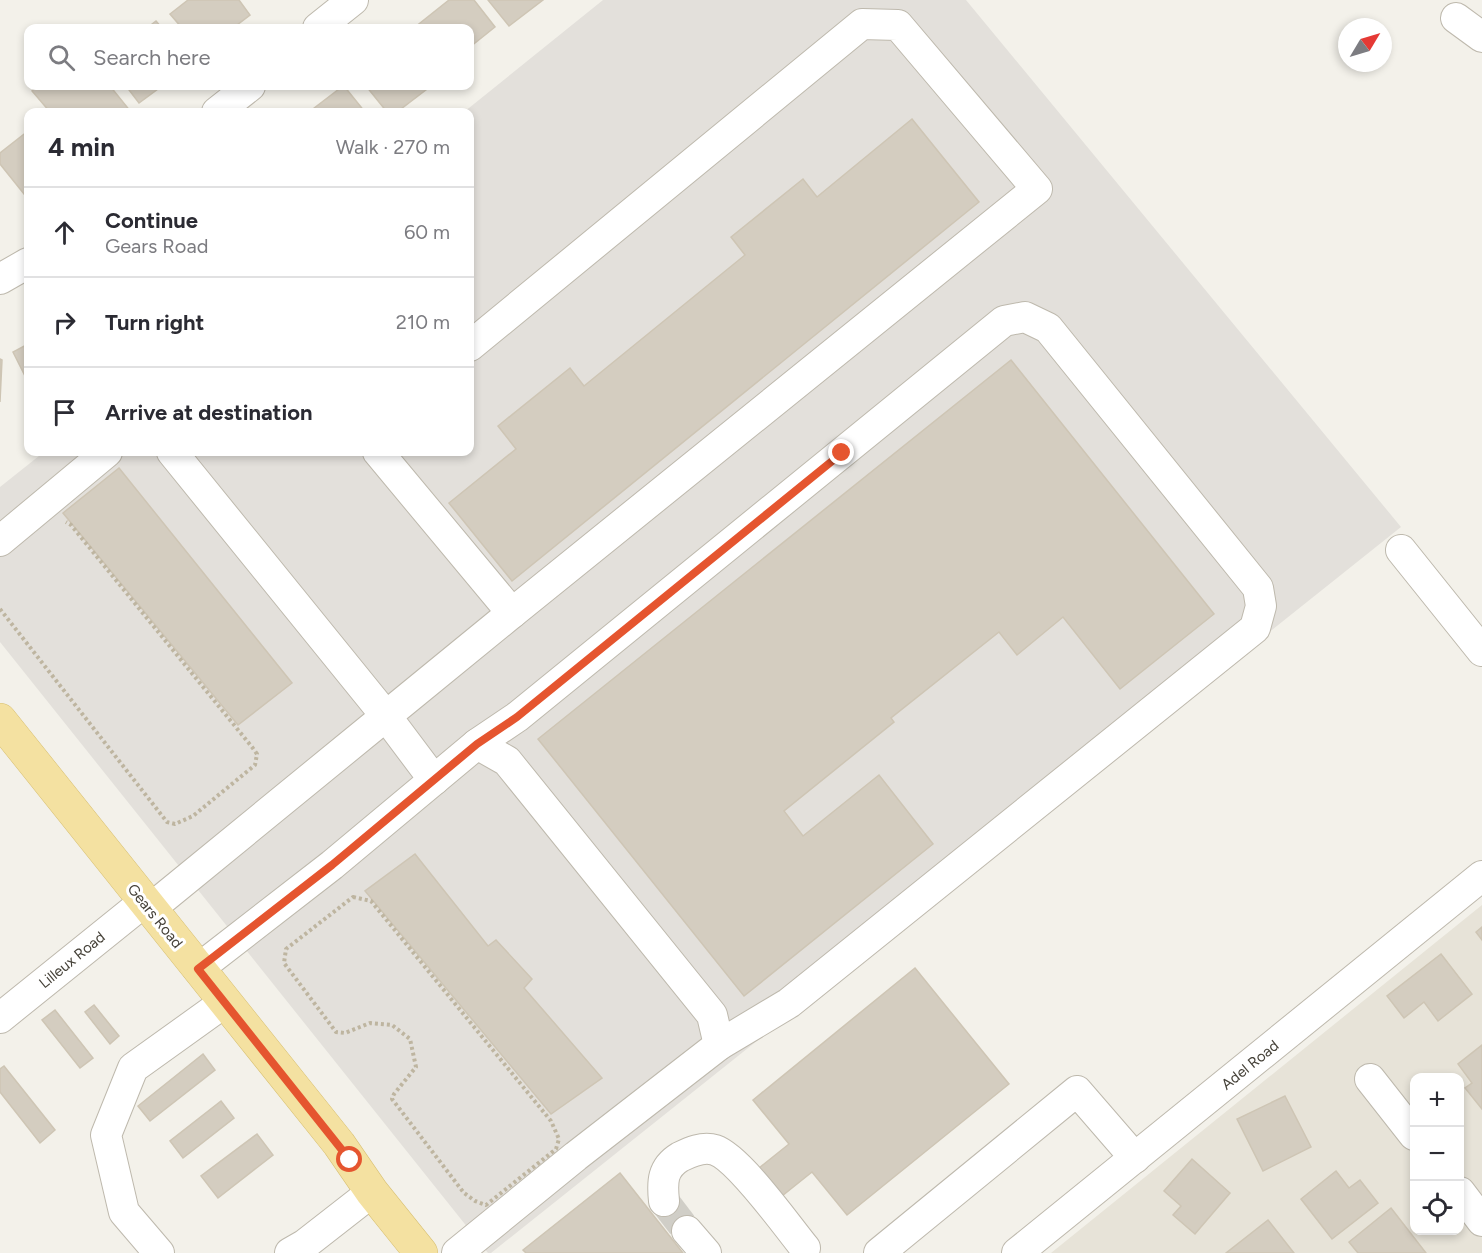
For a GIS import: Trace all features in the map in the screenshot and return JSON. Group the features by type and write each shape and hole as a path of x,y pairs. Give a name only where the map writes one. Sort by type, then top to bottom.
{"main road":[{"name":"Gears Road","path":"0,720 339,1144 372,1192 421,1253"}],"street":[{"path":"323,24 353,0"},
{"path":"1456,18 1482,37"},
{"name":"Lilleux Road","path":"0,1018 147,906 386,716 1037,189 898,25 862,24 474,343"},
{"path":"222,108 245,90"},
{"path":"0,279 24,265"},
{"path":"198,969 332,865 477,744 517,717 1004,321 1025,317 1048,328 1258,588 1262,606 1255,628 789,1003 718,1046 576,1156 458,1253"},
{"path":"0,541 103,456"},
{"path":"175,456 386,716 434,780"},
{"path":"381,456 512,614"},
{"path":"1401,550 1482,651"},
{"path":"477,744 507,761 712,1015 718,1046"},
{"name":"Adel Road","path":"1017,1253 1482,876"},
{"path":"159,1253 124,1212 106,1136 133,1068 225,1002"},
{"path":"1370,1079 1410,1130"},
{"path":"879,1253 1077,1090 1135,1158"},
{"path":"664,1201 662,1180 672,1162 692,1150 715,1150 740,1167 805,1251"},
{"path":"290,1253 304,1245 372,1192"},
{"path":"1464,1197 1482,1221"},
{"path":"687,1231 706,1253"}],"path":[{"path":"0,609 167,822 175,824 193,816 255,765 256,754 252,747 71,525 61,522"},
{"path":"353,897 362,898 371,901 551,1121 559,1139 556,1149 486,1204 475,1201 464,1193 392,1099 393,1094 417,1067 410,1039 392,1025 370,1023 345,1033 336,1032 284,963 286,949 293,943 353,897"}],"shaded area":[{"path":"603,0 966,0 1401,527 491,1253 488,1253 0,642 0,487 39,456 474,456 474,108 469,108"},
{"path":"1482,905 1482,1253 1051,1253"}],"building":[{"path":"188,0 239,0 250,15 238,24 179,24 170,14"},
{"path":"449,0 474,0 495,27 474,44 474,24 419,24"},
{"path":"488,0 543,0 509,26"},
{"path":"113,90 128,108 47,108 32,91"},
{"path":"129,90 157,90 139,103"},
{"path":"338,90 347,90 362,108 314,108"},
{"path":"369,90 426,90 402,108 384,108"},
{"path":"912,119 979,202 512,581 449,503 516,449 498,426 570,368 584,386 745,255 731,237 803,179 817,197"},
{"path":"24,134 24,194 0,164 0,153"},
{"path":"24,346 24,374 13,352"},
{"path":"0,359 2,360 0,402"},
{"path":"1011,360 1214,614 1120,689 1063,617 1017,655 999,632 891,718 894,722 784,811 803,836 879,775 933,844 744,996 538,739"},
{"path":"119,468 292,683 238,725 63,513"},
{"path":"415,854 488,946 496,940 532,979 524,988 602,1078 551,1114 365,891"},
{"path":"1482,927 1482,940 1476,932"},
{"path":"1441,954 1472,994 1438,1021 1424,1002 1404,1018 1387,996"},
{"path":"915,968 1009,1084 847,1215 812,1172 782,1196 759,1168 789,1144 753,1100"},
{"path":"94,1005 119,1036 110,1044 85,1012"},
{"path":"55,1010 93,1058 80,1068 42,1020"},
{"path":"1482,1045 1482,1109 1465,1088 1472,1083 1458,1064"},
{"path":"203,1054 215,1070 150,1121 138,1106"},
{"path":"4,1066 55,1130 40,1143 0,1092 0,1069"},
{"path":"1285,1096 1311,1147 1263,1171 1237,1119"},
{"path":"221,1101 234,1118 183,1158 170,1141"},
{"path":"257,1134 273,1155 218,1198 201,1176"},
{"path":"1192,1159 1230,1193 1195,1234 1173,1215 1181,1206 1164,1191"},
{"path":"1336,1171 1349,1188 1360,1180 1378,1203 1332,1239 1301,1199"},
{"path":"620,1173 683,1253 526,1253 523,1250"},
{"path":"1391,1208 1426,1253 1358,1253 1349,1242"},
{"path":"1268,1220 1294,1253 1226,1253"}],"tunnel":[{"path":"664,1201 687,1231"}],"route":[{"path":"350,1160 198,969 332,865 477,744 517,717 842,453"}]}
